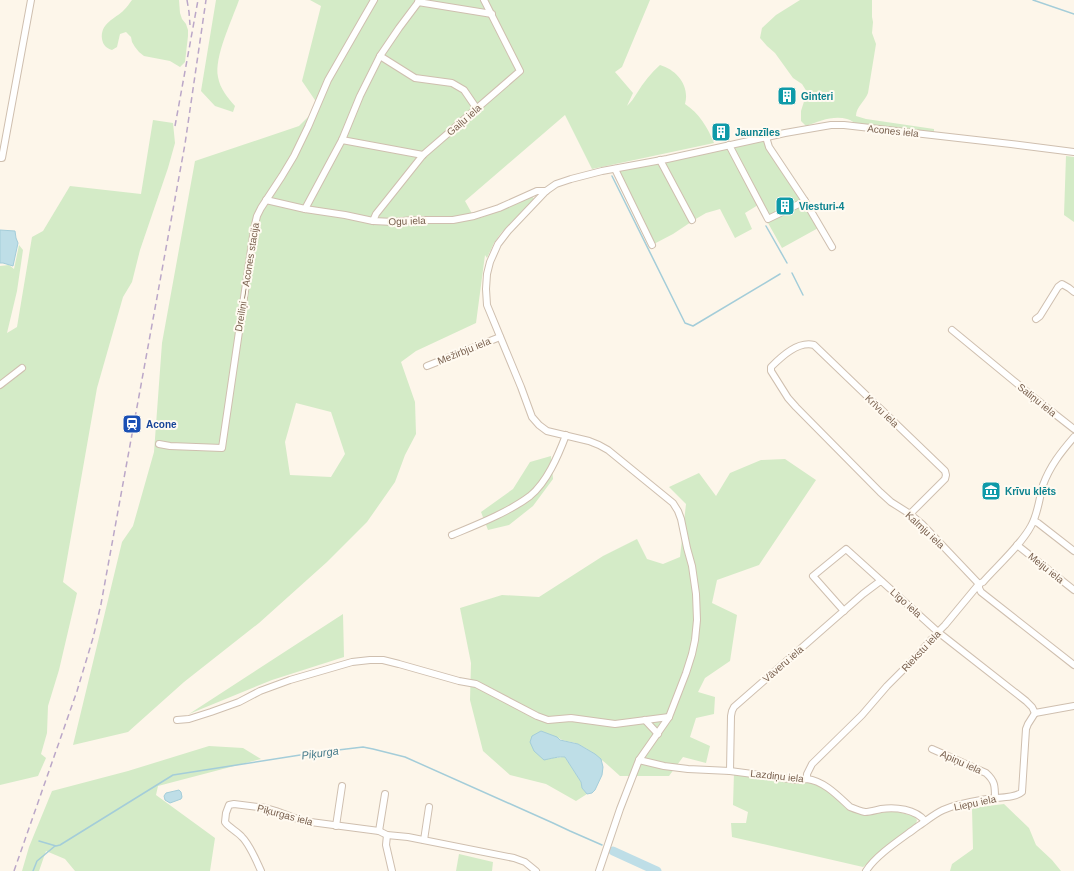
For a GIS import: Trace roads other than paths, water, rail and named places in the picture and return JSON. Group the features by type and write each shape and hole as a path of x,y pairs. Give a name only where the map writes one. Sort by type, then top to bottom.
{"street":[{"path":"1,158 31,0"},
{"name":"Dreiliņi — Acones stacija","path":"159,444 170,446 222,448 257,216 294,156 328,80 374,0"},
{"name":"Gaiļu iela","path":"373,221 376,214 423,155 520,72 484,0"},
{"path":"305,209 342,140 360,96 380,56 419,1 492,14"},
{"path":"380,56 415,78 452,83 464,90 477,109"},
{"name":"Acones iela","path":"546,191 556,184 587,174 785,133 831,125 844,125 1074,152"},
{"path":"766,137 769,148 805,201 832,247"},
{"path":"342,140 423,155"},
{"path":"729,145 768,219 805,201"},
{"path":"660,160 692,220"},
{"path":"616,168 652,245"},
{"name":"Ogu iela","path":"266,200 305,209 373,221 394,222 412,220 453,220 466,218 499,208 537,191 546,191"},
{"path":"546,191 498,244 490,262 487,274 487,305 521,387 532,418 547,431 600,445 672,503 678,511 681,519 695,580 697,620 695,640 686,673 669,717 640,760 620,808 599,871"},
{"path":"1036,319 1040,316 1058,287 1062,284 1074,292"},
{"name":"Saliņu iela","path":"952,330 1074,429"},
{"name":"Mežirbju iela","path":"427,366 500,337"},
{"name":"Krīvu iela","path":"772,367 784,354 795,348 809,344 814,345 945,471 945,479 910,514"},
{"name":"Kalmju iela","path":"772,367 771,371 788,398 796,407 880,492 891,502 910,514 922,524 979,584 981,592 1074,665"},
{"path":"0,386 22,368"},
{"path":"452,535 511,508 530,496 551,470 566,435"},
{"path":"1074,437 1052,465 1043,485 1034,521 1074,551"},
{"name":"Riekstu iela","path":"807,779 807,774 812,764 862,715 887,686 916,657 979,584 983,582 1017,545 1034,521"},
{"name":"Meiju iela","path":"1017,545 1074,590"},
{"name":"Līgo iela","path":"844,611 813,576 846,549 938,632 1026,701 1035,713"},
{"name":"Vāveru iela","path":"730,771 731,716 734,707 871,588 879,582 882,582"},
{"path":"177,720 189,719 211,712 239,702 260,690 290,680 352,662 376,660 383,660 476,684 537,716 548,720 571,718 615,724 669,717"},
{"path":"1035,713 1074,706"},
{"name":"Liepu iela","path":"866,871 871,864 887,850 941,811 979,800 1013,797 1019,795 1022,792 1026,728 1035,713"},
{"path":"646,720 658,734"},
{"name":"Apiņu iela","path":"932,749 986,773 995,785 995,798"},
{"name":"Lazdiņu iela","path":"640,760 664,766 688,769 730,771 797,780 807,779 824,785 850,807 855,809 866,812 883,809 907,811 917,814 925,822"},
{"path":"336,826 342,786"},
{"path":"379,831 385,794"},
{"name":"Piķurgas iela","path":"261,871 243,838 225,822 227,808 229,805 234,804 266,808 303,821 379,831 387,835 408,837 514,858 525,862 536,871"},
{"path":"424,840 429,807"},
{"path":"387,835 386,845 392,871"}],"water":[{"path":"0,230 15,231 18,243 13,266 0,263"},
{"path":"541,731 557,737 560,740 578,744 601,759 603,767 602,775 592,793 587,794 582,788 581,782 565,757 544,760 534,751 530,742 532,736"},
{"path":"179,790 181,792 181,799 170,803 165,800 164,796 166,793"}],"waterway":[{"path":"1033,0 1074,14"},
{"path":"612,176 685,323 693,326 780,274"},
{"path":"766,226 787,263"},
{"path":"792,273 803,295"},
{"name":"Piķurga","path":"39,841 56,846 60,845 173,775 313,753 363,747 405,757 602,845"},
{"path":"33,871 37,861 55,846"},
{"name":"Piķurga","path":"613,851 657,871"}],"railway":[{"path":"187,0 190,25"},
{"path":"175,126 198,0"},
{"path":"14,871 77,691 93,638 101,604 185,144 206,0"}],"place":[{"name":"Ginteri","path":"787,96"},
{"name":"Jaunzīles","path":"721,132"},
{"name":"Viesturi-4","path":"785,206"},
{"name":"Acone","path":"132,424"},
{"name":"Krīvu klēts","path":"991,491"}]}
